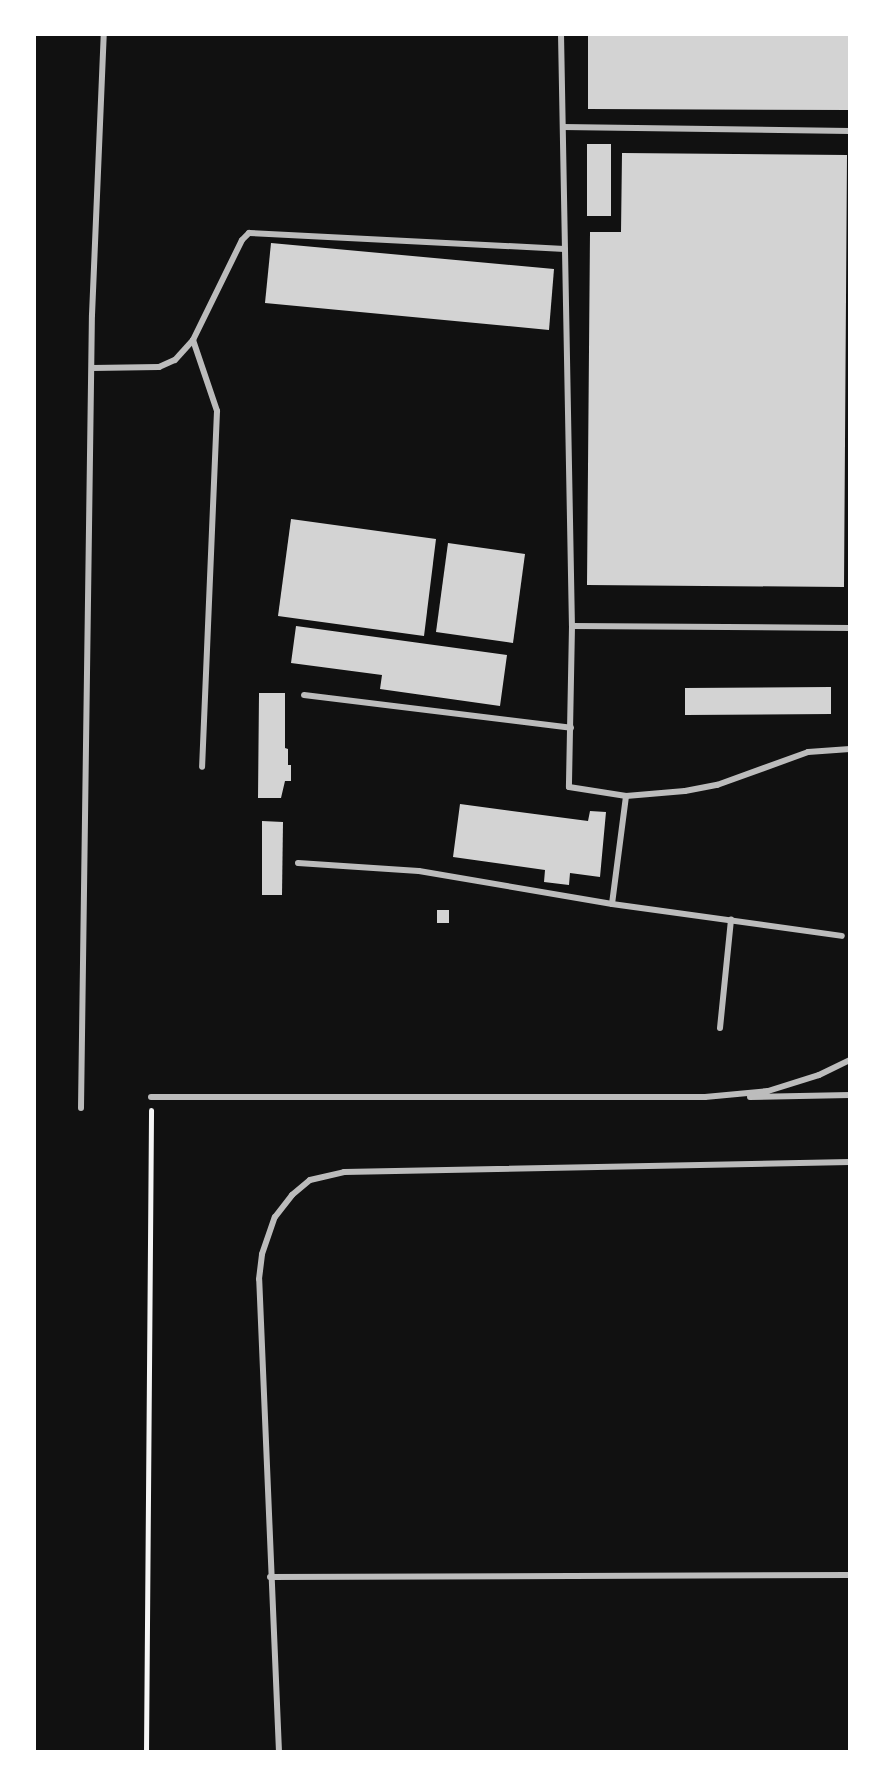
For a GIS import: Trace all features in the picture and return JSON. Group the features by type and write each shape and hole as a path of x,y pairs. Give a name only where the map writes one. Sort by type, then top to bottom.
{"lane":[{"path":"81,1108 92,368 104,34"},
{"path":"561,34 572,626 569,787 626,796 717,785 808,752 850,749"},
{"path":"563,127 850,131"},
{"path":"92,368 159,367 175,360 193,340 242,240 249,233 565,249"},
{"path":"193,340 217,411 202,767"},
{"path":"572,626 850,628"},
{"path":"304,695 571,728"},
{"path":"612,904 626,796"},
{"path":"298,863 419,871 612,904 842,936"},
{"path":"720,1028 731,920"},
{"path":"705,1097 768,1091 819,1075 850,1060"},
{"path":"151,1097 850,1095"},
{"path":"279,1752 259,1279 262,1254 275,1217 292,1195 310,1180 344,1172 850,1162"},
{"path":"270,1577 850,1575"}],"path":[{"path":"146,1752 151,1097"}],"building":[{"path":"588,34 850,34 850,110 588,109"},
{"path":"587,144 611,144 611,216 587,216"},
{"path":"622,153 847,155 844,587 587,585 590,232 621,232"},
{"path":"271,243 554,269 549,330 265,303"},
{"path":"291,519 436,539 424,636 278,616"},
{"path":"448,543 525,554 513,643 436,632"},
{"path":"296,626 507,655 500,706 380,689 382,675 291,663"},
{"path":"831,687 831,714 685,715 685,688"},
{"path":"259,693 285,693 285,748 288,749 288,765 291,765 291,781 285,781 281,798 258,798"},
{"path":"460,804 588,821 590,811 606,812 600,877 570,873 569,885 544,882 545,870 453,857"},
{"path":"262,821 283,822 282,895 262,895"},
{"path":"437,910 449,910 449,923 437,923"}]}
